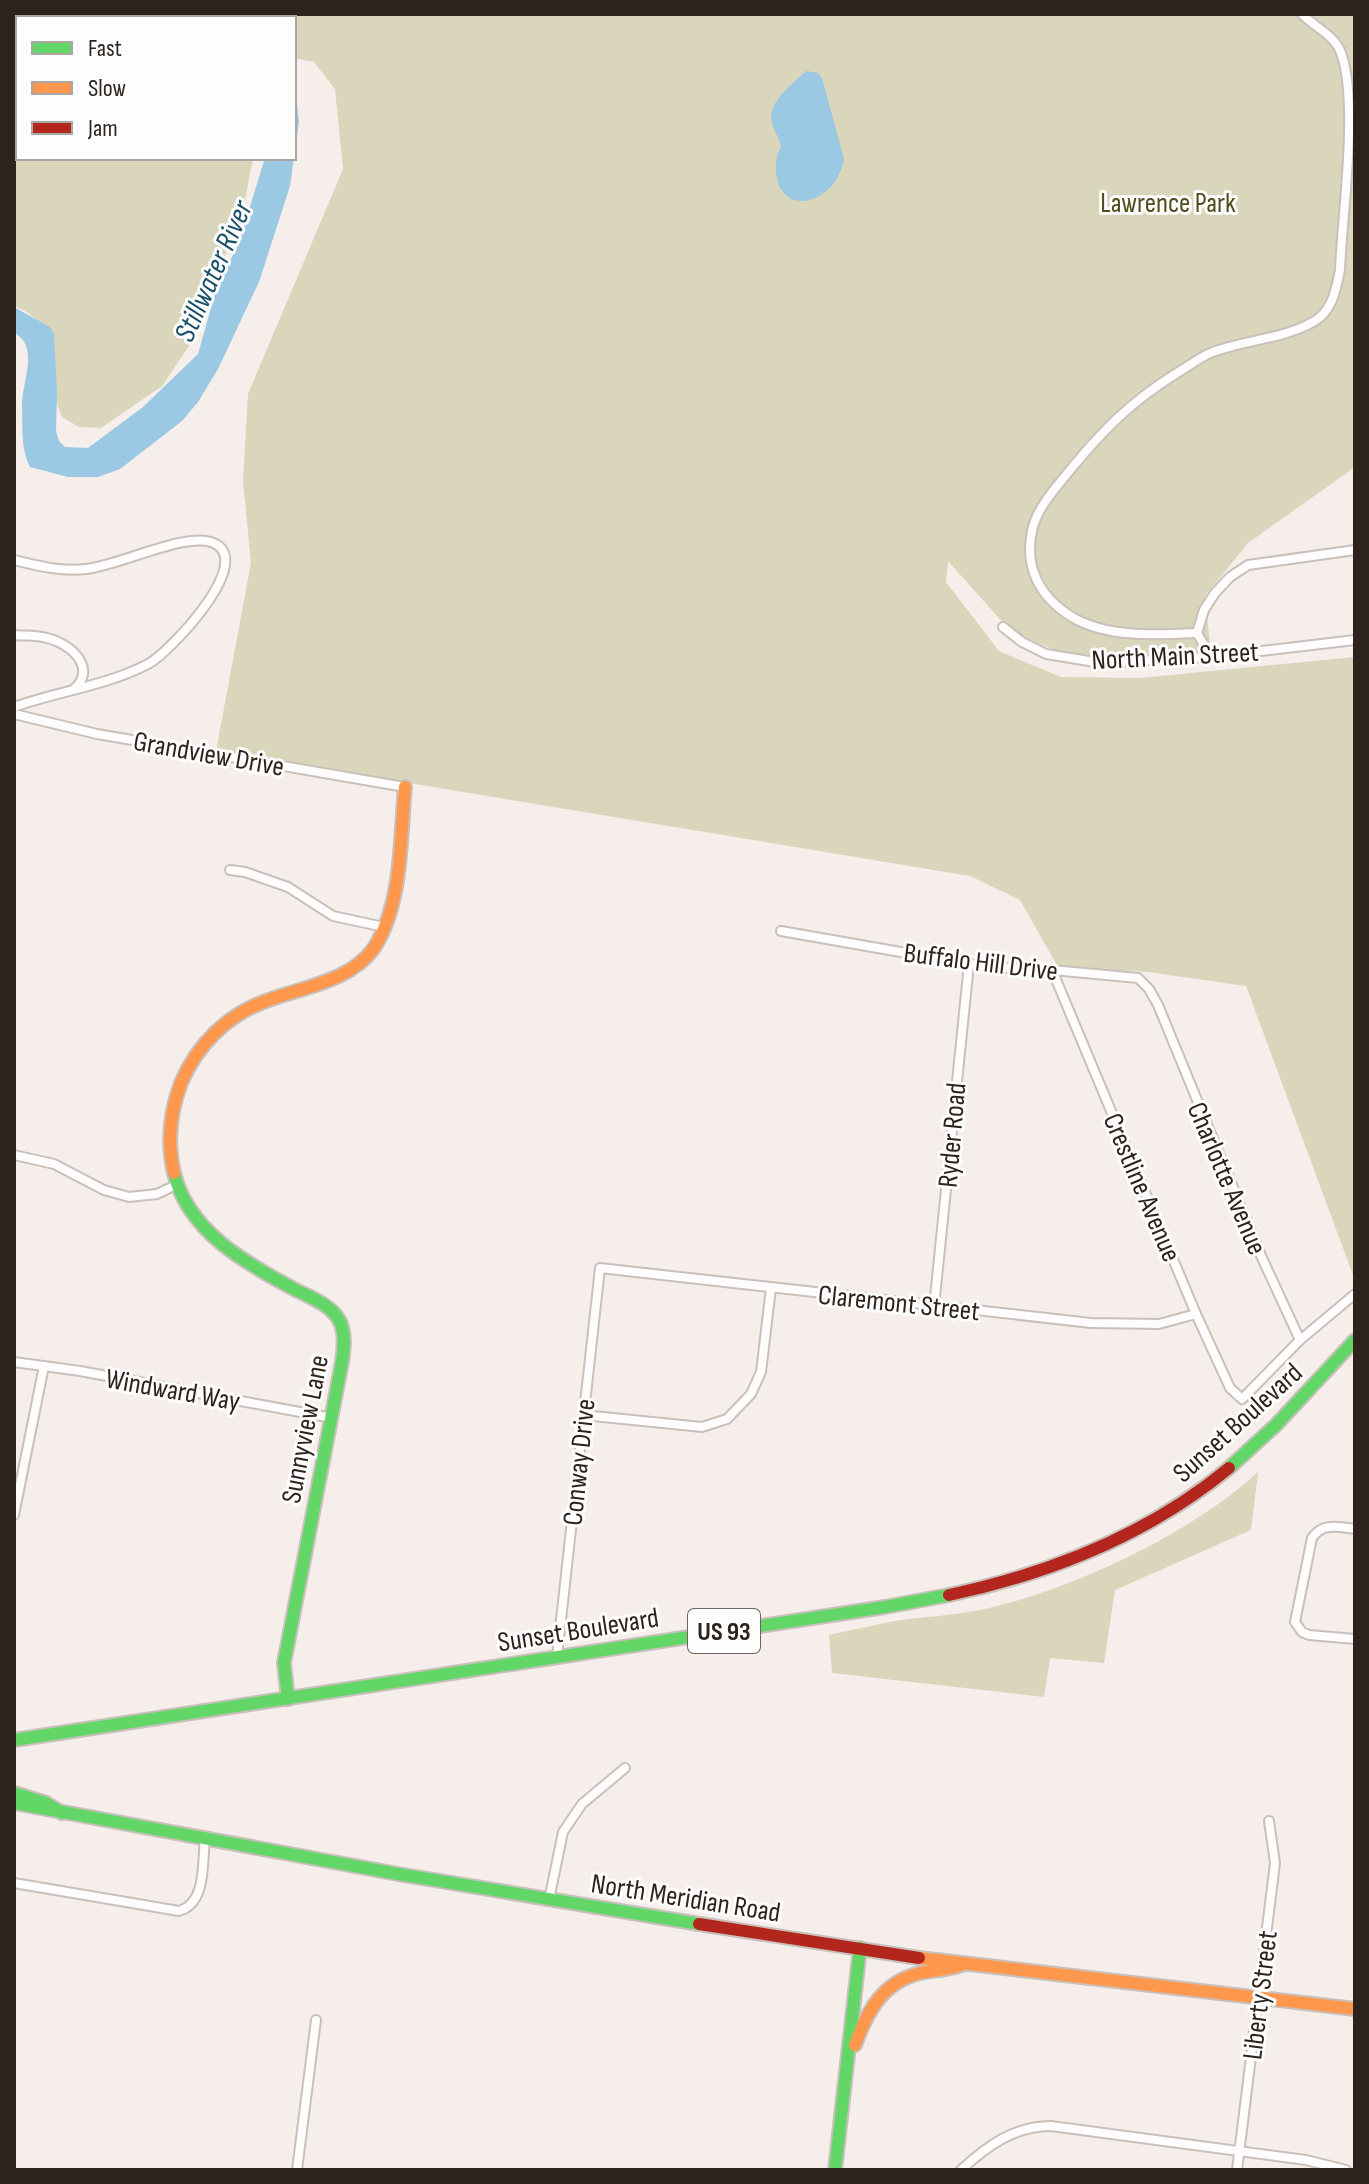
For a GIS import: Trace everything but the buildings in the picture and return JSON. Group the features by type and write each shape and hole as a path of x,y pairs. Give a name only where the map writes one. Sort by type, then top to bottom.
{"main road":[{"name":"Sunnyview Lane","path":"288,1699 284,1663 344,1348 338,1319 322,1304 246,1263 219,1245 200,1225 178,1184 171,1161 173,1106 185,1073 207,1041 225,1023 248,1008 334,979 356,967 372,950 384,927 391,897 405,787"},
{"name":"Sunset Boulevard","path":"14,1740 951,1596 1020,1578 1088,1554 1188,1500 1240,1460 1284,1418 1355,1340"},
{"path":"14,1793 46,1803 62,1813"},
{"name":"North Meridian Road","path":"14,1803 549,1900 964,1964 1355,2009"},
{"path":"835,2170 860,1948"},
{"path":"847,2069 871,2004 887,1989 900,1980 922,1973 945,1972 964,1964"}],"street":[{"path":"1197,633 1123,632 1084,624 1060,609 1038,587 1029,560 1032,529 1046,500 1097,437 1142,395 1208,354 1314,322 1329,307 1340,270 1348,123 1347,85 1341,51 1329,35 1302,14"},
{"path":"14,560 57,569 88,569 181,544 210,541 220,547 227,562 222,582 168,650 153,661 126,674 14,707"},
{"path":"1211,657 1197,633 1204,610 1215,593 1244,567 1259,561 1355,550"},
{"name":"North Main Street","path":"1003,627 1022,642 1046,654 1084,662 1146,662 1211,657 1355,640"},
{"path":"14,635 49,638 71,649 80,660 84,672 81,682 73,689"},
{"name":"Grandview Drive","path":"14,714 97,734 405,787"},
{"path":"230,870 288,887 333,916 384,927"},
{"name":"Buffalo Hill Drive","path":"781,931 969,964 1138,978 1154,996 1161,1015"},
{"name":"Ryder Road","path":"934,1307 969,964"},
{"name":"Crestline Avenue","path":"1052,970 1230,1388 1242,1399 1300,1340"},
{"name":"Charlotte Avenue","path":"1161,1015 1250,1230 1300,1340"},
{"path":"14,1155 54,1164 121,1196 145,1197 178,1184"},
{"name":"Claremont Street","path":"600,1268 934,1307 1126,1325 1159,1324 1196,1314"},
{"name":"Conway Drive","path":"557,1656 600,1268"},
{"path":"583,1415 702,1427 727,1419 751,1394 761,1372 771,1288"},
{"path":"1300,1340 1355,1294"},
{"name":"Windward Way","path":"14,1362 332,1418"},
{"path":"14,1515 44,1366"},
{"path":"1355,1529 1325,1527 1312,1538 1295,1622 1302,1632 1309,1635 1355,1639"},
{"path":"549,1900 563,1832 582,1804 625,1768"},
{"name":"Liberty Street","path":"1237,2170 1275,1863 1269,1821"},
{"path":"14,1883 170,1910 186,1909 197,1897 205,1839"},
{"path":"297,2170 316,2020"},
{"path":"961,2170 997,2141 1025,2129 1043,2126 1306,2160 1346,2170"}],"green space":[{"name":"Lawrence Park","path":"1355,14 1355,467 1248,543 1205,596 1211,653 1073,656 1036,643 1005,625 948,561 946,582 999,651 1061,677 1140,678 1355,657 1355,1274 1246,986 1148,972 1058,967 1020,900 970,876 216,751 251,563 243,481 248,394 343,169 335,89 314,62 296,58 296,16 74,16"},
{"path":"14,42 16,160 253,160 245,200 197,334 162,386 101,428 79,427 62,417 51,388 49,330 26,311 14,306"},
{"path":"1258,1472 1251,1530 1115,1590 1104,1663 1050,1658 1044,1697 832,1673 829,1635 889,1622 980,1610 1052,1589 1164,1538 1231,1495"}],"water":[{"path":"14,14 195,16 16,16 14,33"},
{"path":"806,71 818,73 822,78 844,159 839,175 820,196 797,200 787,196 779,186 776,165 781,147 771,115 782,94"},
{"path":"296,94 299,122 296,144"},
{"path":"264,160 294,160 290,186 259,282 218,369 182,421 120,469 98,477 68,477 30,467 22,428 28,354 23,340 14,331 14,307 50,327 54,334 56,431 65,447 88,448 143,407 198,354 217,287 238,245"}],"traffic: fast":[{"path":"174,1173 181,1194 192,1212 221,1243 257,1268 325,1305 335,1314 343,1330 342,1362 284,1663 288,1699"},
{"path":"1229,1468 1276,1425 1355,1340"},
{"path":"14,1740 949,1595"},
{"path":"14,1793 46,1803 62,1813"},
{"path":"14,1803 398,1874 699,1924"},
{"path":"835,2170 860,1948"}],"traffic: slow":[{"path":"174,1173 170,1139 174,1105 188,1069 205,1044 239,1014 266,1001 339,976 352,969 374,948 395,891 405,787"},
{"path":"919,1958 1355,2009"},
{"path":"855,2045 871,2010 896,1983 920,1973 964,1964"}],"traffic: jam":[{"path":"949,1595 1025,1575 1097,1548 1166,1513 1229,1468"},
{"path":"699,1924 919,1958"}],"water label":[{"name":"Stillwater River","path":"213,271"}]}
